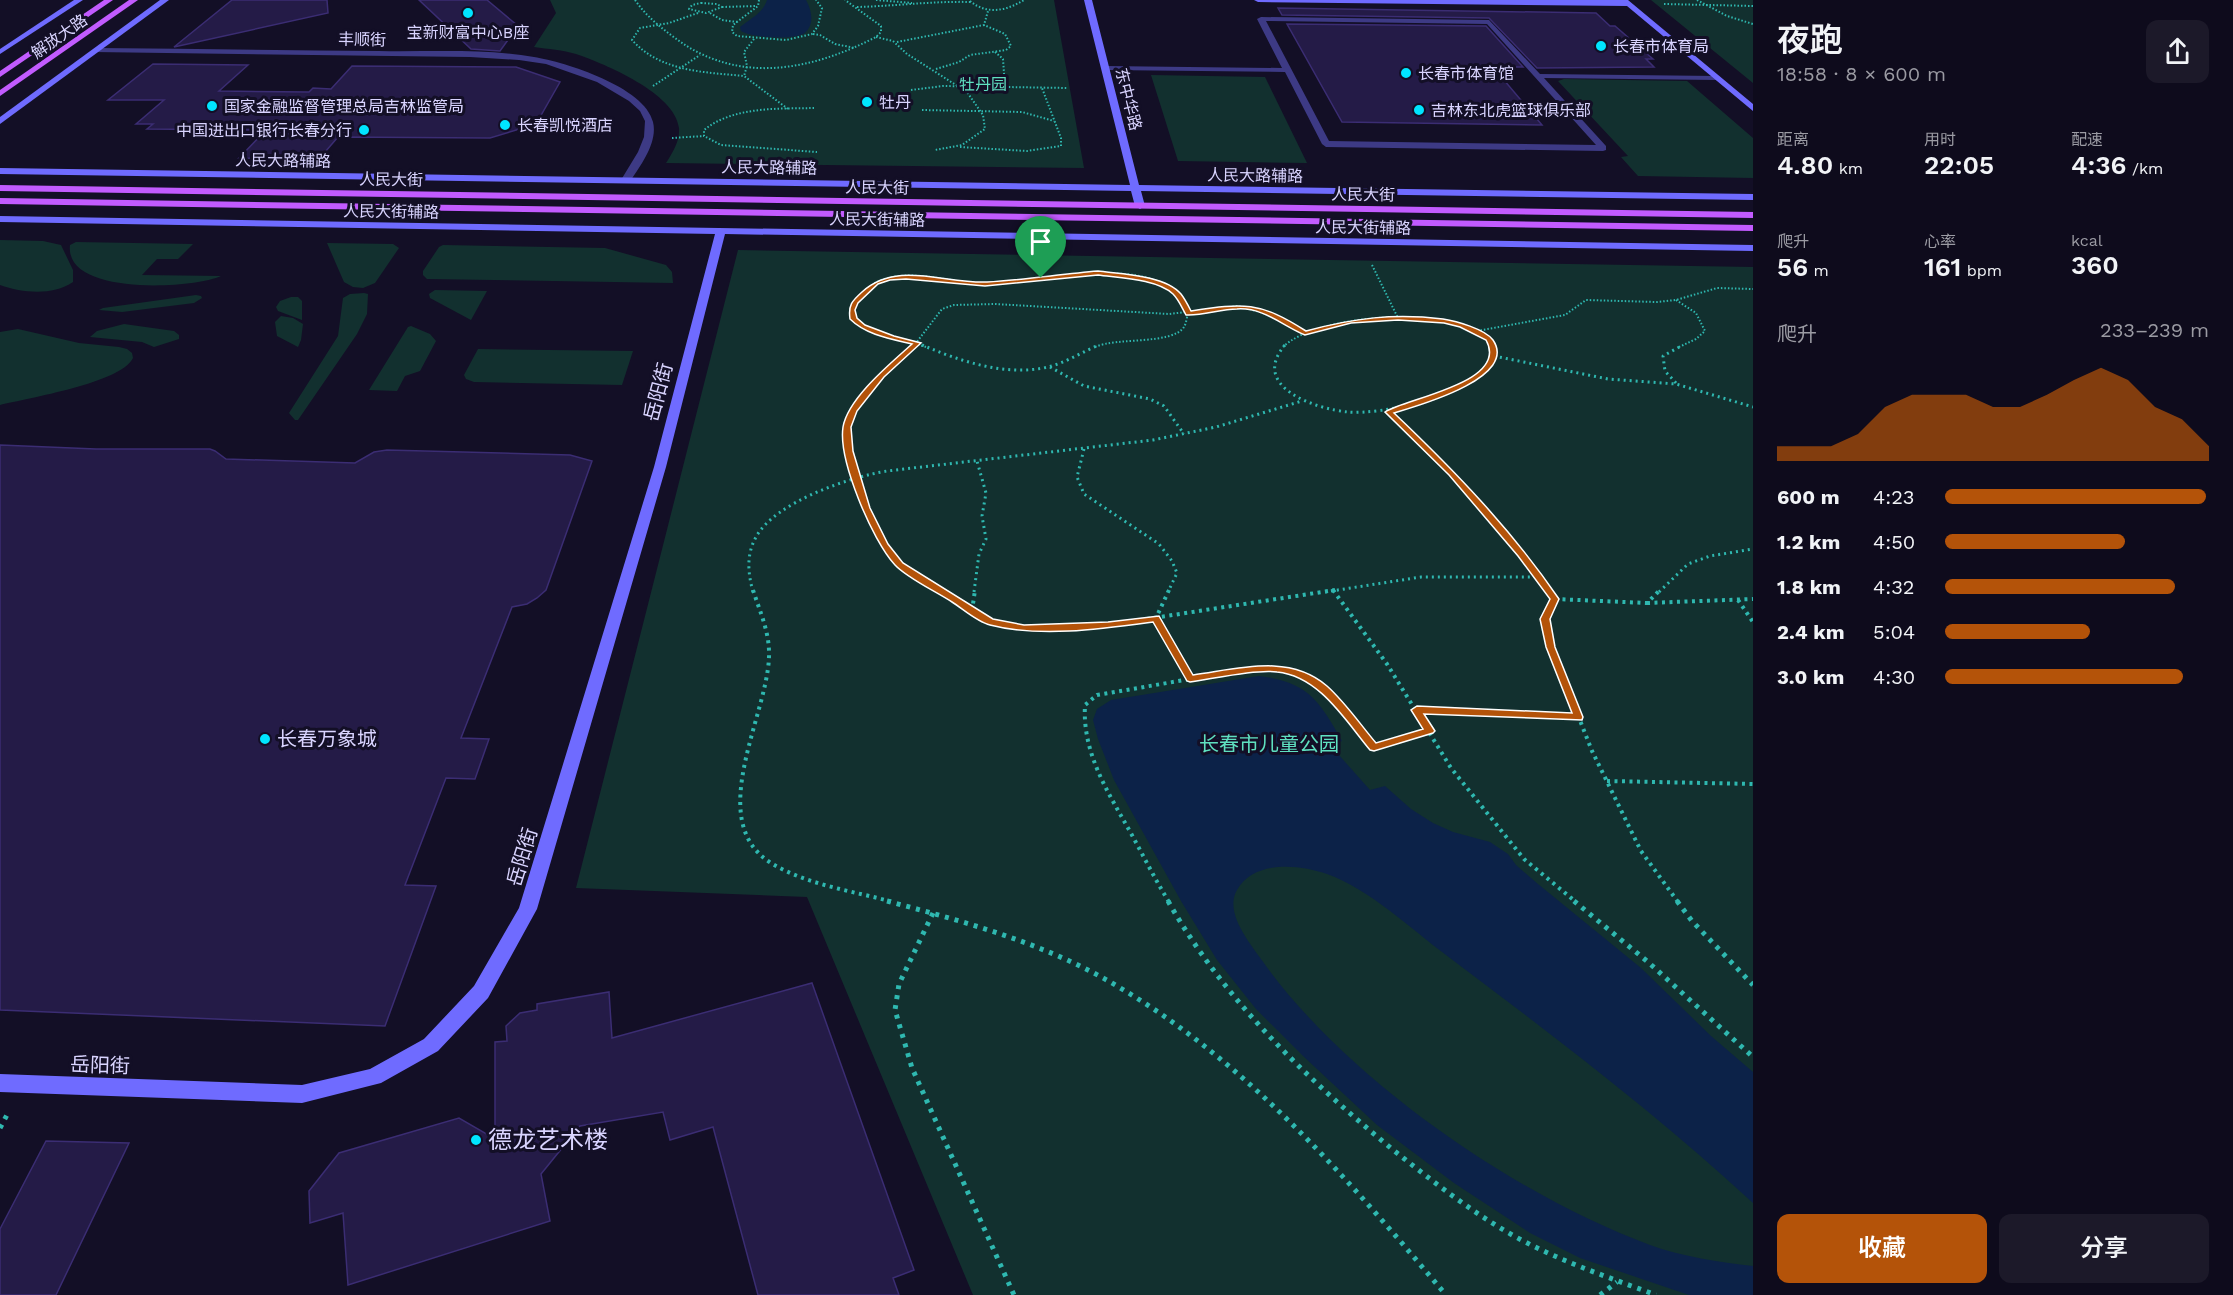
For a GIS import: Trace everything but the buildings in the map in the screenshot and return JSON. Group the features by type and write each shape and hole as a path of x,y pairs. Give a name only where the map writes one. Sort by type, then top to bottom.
{"main road":[{"path":"2,50 79,0"},
{"name":"解放大路","path":"0,75 109,0"},
{"name":"解放大路","path":"0,94 134,0"},
{"path":"0,121 165,0"},
{"name":"东中华路","path":"1088,0 1140,206"},
{"path":"1258,0 1627,2 1753,108"},
{"name":"人民大路辅路","path":"0,171 1753,197"},
{"name":"人民大街","path":"0,188 1753,215"},
{"name":"人民大街","path":"0,201 1753,228"},
{"name":"人民大街辅路","path":"0,219 1753,248"},
{"name":"岳阳街","path":"0,1083 302,1094 374,1077 393,1067 431,1045 481,992 528,909 660,467 721,231"}],"street":[{"path":"1261,19 1489,22 1603,148 1326,144 1287,70 1261,19"},
{"name":"丰顺街","path":"97,50 508,57 556,64 603,82 642,108 648,121 644,148 626,180"},
{"path":"1105,68 1287,70"},
{"path":"1537,76 1718,78"}],"path":[{"path":"634,0 642,12 656,24 700,55 747,66 783,66 829,59 876,37 880,32 880,26 845,0"},
{"path":"696,0 701,3"},
{"path":"759,0 758,6 733,25 732,32 737,36 796,38 812,34 820,35 835,44 855,48"},
{"path":"812,34 819,22 822,8 816,0"},
{"path":"876,0 916,4"},
{"path":"856,8 939,1 971,1 979,9 988,10 1008,8 1024,0"},
{"path":"1697,0 1753,24"},
{"path":"1627,2 1753,6"},
{"path":"722,7 718,11 709,13 690,11 689,7 701,3 712,3 722,7 758,6"},
{"path":"984,26 988,10"},
{"path":"698,13 669,23 640,28 632,40 639,50 657,61 681,68 744,76 789,109"},
{"path":"709,13 722,20 738,22"},
{"path":"876,37 896,42 919,40 965,27 984,26 1006,33 1011,38 1011,46 1006,50 970,55 959,62 935,69"},
{"path":"744,76 747,66 744,52 754,38"},
{"path":"896,42 906,53 961,86 980,111 985,122 985,129 978,137 958,147"},
{"path":"994,52 1004,59 1005,87"},
{"path":"626,96 654,86 700,55"},
{"path":"806,63 810,66"},
{"path":"911,90 961,86 1067,88"},
{"path":"935,150 958,147 1055,149 1061,146 1042,88"},
{"path":"814,108 738,115 715,121 704,130 705,136 722,145 817,152"},
{"path":"922,110 1033,114 1054,121"},
{"path":"1370,262 1398,318"},
{"path":"1098,273 1128,276 1160,283 1178,295 1188,313 1184,327 1177,333 1162,339 1112,341 1049,367 1005,369 956,360 917,343 892,338 863,326 853,319 852,310 855,302 876,283 889,278 906,277 985,284 1098,273"},
{"path":"1476,331 1565,315 1586,300 1645,302 1676,300 1717,288 1753,289"},
{"path":"1676,300 1696,313 1705,332 1698,339 1669,350 1662,356 1661,364 1668,376 1677,384 1690,390 1753,407"},
{"path":"1305,333 1282,318 1238,306 1169,314 995,304 954,305 942,309 917,343 882,376 853,410 847,427 855,477 866,508 884,544 900,565 990,622 1024,628 1108,625 1421,577 1540,577"},
{"path":"1398,318 1444,321 1476,331 1488,339 1493,347 1494,356 1486,368 1464,384 1426,401 1389,412 1372,414 1336,411 1302,401 1277,382 1274,362 1283,347 1305,333 1351,321 1398,318"},
{"path":"1494,356 1608,379 1677,384"},
{"path":"1049,367 1084,386 1150,399 1164,406 1184,434"},
{"path":"1302,401 1216,427 1184,434 1084,449 887,471 855,477 810,497 769,521 756,536 750,554 748,579 768,641 768,668 738,801 743,828 753,849 766,861 796,876 933,913 1001,934 1063,958 1124,991 1170,1021 1243,1079 1323,1155 1446,1295"},
{"path":"1389,412 1452,473 1540,577 1554,599"},
{"path":"1084,449 1077,477 1084,494 1159,543 1172,561 1177,573 1155,618"},
{"path":"972,611 979,554 986,539 982,516 986,493 977,461"},
{"path":"1647,603 1688,564 1710,556 1753,549"},
{"path":"1332,589 1417,710 1451,768 1524,859 1648,962 1753,1057"},
{"path":"1554,599 1647,603 1753,599"},
{"path":"1554,599 1545,619 1551,647 1578,717 1641,851 1692,921 1753,985"},
{"path":"1738,600 1753,622"},
{"path":"1155,618 1190,679"},
{"path":"1429,731 1374,747 1323,688 1297,672 1275,668 1190,679 1097,695 1085,705 1082,719 1086,740 1102,781 1195,945 1285,1056 1370,1131 1443,1190 1514,1236 1574,1265 1656,1295"},
{"path":"1417,710 1578,717"},
{"path":"1607,781 1753,784"},
{"path":"933,913 899,984 895,1010 912,1068 1014,1295"},
{"path":"1600,1295 1618,1281"}],"green space":[{"name":"牡丹园","path":"550,0 1054,0 1084,168 666,163 677,142 679,128 675,115 665,103 637,82 604,65 571,53 534,47 556,13"},
{"path":"1651,0 1753,0 1753,83 1742,74"},
{"path":"1151,75 1265,77 1307,163 1178,161"},
{"path":"1564,79 1687,81 1753,138 1753,178 1638,176 1621,157 1628,156 1558,81"},
{"path":"0,240 43,241 61,245 73,270 73,282 56,290 37,292 0,285"},
{"path":"76,242 193,244 178,259 157,259 142,275 221,276 184,284 132,284 107,281 87,273 74,262 70,245"},
{"path":"327,243 393,244 399,248 375,283 363,288 353,287 344,282"},
{"path":"443,245 605,248 666,265 672,272 673,283 427,279 423,271 439,247"},
{"name":"长春市儿童公园","path":"738,250 1753,267 1753,1295 973,1295 807,897 576,888"},
{"path":"435,290 487,291 471,320 430,298 429,294"},
{"path":"350,294 368,294 367,314 357,334 298,420 295,420 289,413 338,336 343,298"},
{"path":"196,295 202,298 194,303 122,312 99,310 103,308"},
{"path":"298,297 302,301 302,320 278,311 276,307 280,301"},
{"path":"281,316 293,318 303,324 298,347 277,336 275,322"},
{"path":"124,324 174,331 179,335 179,339 154,347 142,342 90,337 97,331"},
{"path":"411,326 430,334 436,341 420,371 405,376 397,391 369,390 408,327"},
{"path":"18,329 79,343 127,349 132,353 133,358 125,367 93,382 0,405 0,332"},
{"path":"478,349 633,351 622,385 474,382 466,379 464,375"}],"water":[{"path":"767,0 806,0 811,16 809,28 801,35 794,37 755,35 741,31 740,27 759,12"},
{"path":"1259,676 1301,688 1319,704 1342,741 1330,745 1370,790 1385,786 1411,809 1433,823 1453,832 1490,842 1508,854 1516,865 1538,884 1641,968 1711,1036 1753,1072 1753,1203 1603,1075 1389,910 1343,881 1316,871 1291,867 1266,869 1254,873 1245,880 1237,890 1234,909 1241,930 1266,966 1301,1009 1343,1052 1389,1092 1439,1130 1545,1197 1598,1223 1675,1253 1753,1266 1753,1295 1689,1295 1580,1258 1530,1233 1454,1183 1377,1125 1256,1009 1217,960 1181,901 1114,780 1093,720 1097,709 1111,700"}],"place":[{"name":"宝新财富中心B座","path":"468,13"},
{"name":"长春市体育局","path":"1601,46"},
{"name":"长春市体育馆","path":"1406,73"},
{"name":"牡丹","path":"867,102"},
{"name":"国家金融监督管理总局吉林监管局","path":"212,106"},
{"name":"吉林东北虎篮球俱乐部","path":"1419,110"},
{"name":"长春凯悦酒店","path":"505,125"},
{"name":"中国进出口银行长春分行","path":"364,130"},
{"name":"长春万象城","path":"265,739"},
{"name":"德龙艺术楼","path":"476,1140"}],"route":[{"path":"1098,273 1139,278 1170,288 1178,295 1188,313 1238,306 1251,308 1282,318 1305,333 1351,321 1398,318 1444,321 1476,331 1488,339 1493,347 1494,356 1491,364 1481,373 1464,384 1426,401 1389,412 1452,473 1522,554 1554,599 1545,619 1551,647 1578,717 1417,710 1429,731 1374,747 1323,688 1297,672 1275,668 1243,670 1190,679 1155,618 1108,625 1024,628 990,622 900,565 884,544 866,508 855,477 849,451 847,427 853,410 882,376 917,343 892,338 863,326 853,319 852,310 855,302 862,293 876,283 889,278 926,278 985,284 1041,278 1098,273"}]}
